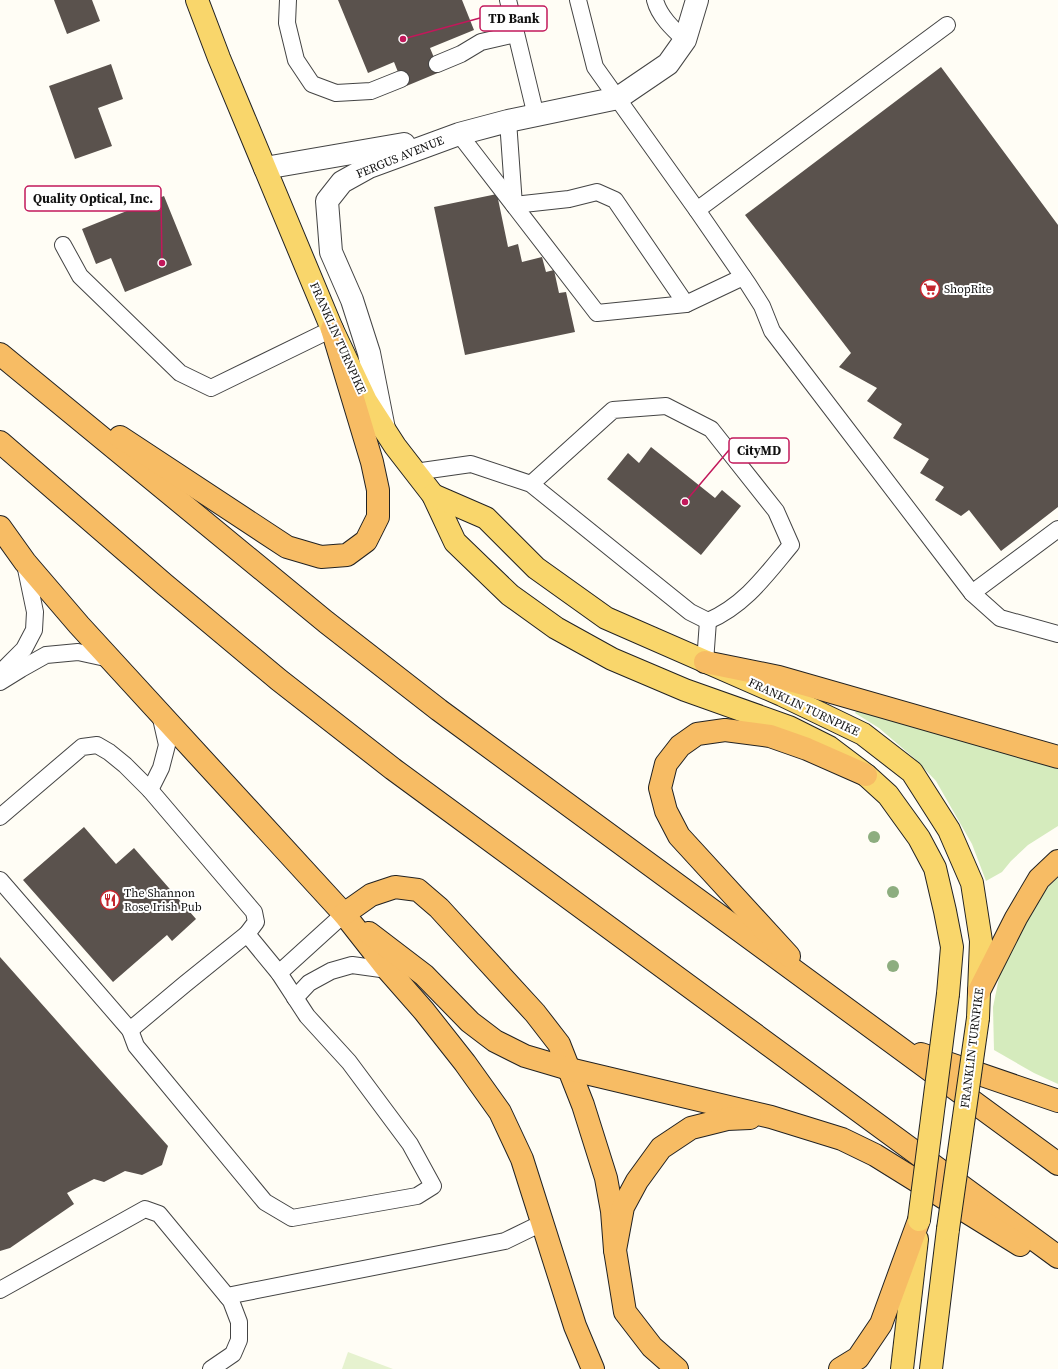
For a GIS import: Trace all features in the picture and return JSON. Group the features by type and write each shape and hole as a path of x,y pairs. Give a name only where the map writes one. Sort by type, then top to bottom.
{"highway":[{"path":"28,378 287,546 321,557 347,555 366,541 378,517 378,490 372,462 332,329"},
{"path":"0,354 320,617 432,705 1058,1164"},
{"path":"0,442 164,584 279,680 393,769 1058,1257"},
{"path":"0,527 25,562 79,625 344,914 388,970 447,1040 500,1112 522,1159 575,1326 593,1369"},
{"path":"705,662 779,677 1058,757"},
{"path":"822,992 679,836 666,811 660,788 666,764 680,746 697,734 725,730 770,736 807,749 866,775"},
{"path":"979,990 1016,918 1039,880 1058,861"},
{"path":"344,914 371,894 395,887 418,890 439,908 535,1013 559,1044 583,1105 606,1178 612,1211 615,1250 625,1312 652,1347 677,1369"},
{"path":"344,914 424,975 470,1022 495,1040 525,1056 569,1069 771,1117 842,1139 875,1155 1058,1269"},
{"path":"896,1046 1058,1101"},
{"path":"615,1250 623,1207 637,1181 661,1148 691,1128 727,1119 771,1117"},
{"path":"840,1369 858,1358 881,1324 919,1220"}],"main road":[{"name":"FRANKLIN TURNPIKE","path":"196,0 218,58 332,329 366,401 385,432 433,495 455,542 510,595 556,628 612,659 685,690 789,727 829,747 866,775 888,795 919,838 935,868 952,947 948,994 919,1220 902,1369"},
{"name":"FRANKLIN TURNPIKE","path":"433,495 486,518 536,568 606,618 782,696 863,734 912,772 949,830 972,883 981,941 978,1018 948,1229 931,1369"}],"street":[{"name":"FERGUS AVENUE","path":"265,168 459,134 508,121 618,98 668,64 685,40 697,0"},
{"name":"FERGUS AVENUE","path":"385,432 369,353 352,300 331,252 327,201 342,182 369,167 459,134"}],"lane":[{"path":"288,0 287,23 296,60 312,84 336,93 371,91 401,79"},
{"path":"508,0 536,116"},
{"path":"578,0 595,68 618,98 743,277 762,306 772,331 972,593 1000,618 1058,634"},
{"path":"655,0 658,9 674,31 685,40"},
{"path":"697,210 947,26"},
{"path":"437,64 460,54 481,42 516,34"},
{"path":"508,121 514,205"},
{"path":"459,134 597,313 686,304 743,277"},
{"path":"514,205 569,198 597,192 615,200 686,304"},
{"path":"62,245 80,276 180,373 211,388 332,329"},
{"path":"531,484 613,410 666,406 711,429 776,510 791,545 756,588 724,614 708,621"},
{"path":"415,472 471,464 531,484 690,612 708,621"},
{"path":"972,593 1058,529"},
{"path":"0,673 24,649 34,630 35,612 25,562"},
{"path":"705,662 708,621"},
{"path":"0,682 46,656 78,652 110,659"},
{"path":"150,790 160,768 167,745 160,714"},
{"path":"0,817 82,747 97,745 109,752 125,765 150,790 254,912 256,922 247,934 130,1030"},
{"path":"0,880 130,1030 136,1046 265,1202 292,1218 417,1196 433,1186 410,1144 349,1062 307,1016 279,973 247,934"},
{"path":"279,973 344,914"},
{"path":"295,998 309,983 331,971 352,965 388,970"},
{"path":"0,1290 145,1209 159,1214 231,1301 239,1322 239,1340 233,1354 211,1369"},
{"path":"227,1296 505,1241 542,1224"}],"green space":[{"path":"858,708 1058,767 1058,826 1028,845 1002,872 986,881 972,844 936,781 914,758 879,728 855,713"},
{"path":"1058,877 1058,1084 1034,1073 994,1050 993,1007 1001,968 1035,901"},
{"path":"348,1352 393,1369 342,1369"}],"building":[{"path":"54,0 92,0 100,21 67,34"},
{"path":"338,0 462,0 474,30 430,48 440,72 404,87 394,62 368,73"},
{"path":"111,64 123,99 98,108 112,146 75,159 49,86"},
{"name":"ShopRite","path":"941,67 1058,225 1058,507 1001,551 969,510 961,516 935,500 944,487 920,473 929,459 893,438 902,424 867,401 877,388 839,367 851,353 745,215"},
{"path":"497,194 508,247 518,244 522,262 542,257 546,272 554,270 559,293 566,292 575,332 465,355 434,207"},
{"path":"164,196 192,265 125,292 111,258 96,264 82,229"},
{"path":"651,447 715,498 722,490 741,506 701,555 607,479 628,453 639,463"},
{"name":"The Shannon Rose Irish Pub","path":"84,827 116,864 134,848 196,919 172,941 167,935 113,982 23,880"},
{"path":"0,957 168,1146 162,1165 142,1175 125,1171 104,1182 94,1179 67,1193 74,1204 10,1248 0,1251"}],"place":[{"name":"TD Bank","path":"403,39"},
{"name":"Quality Optical, Inc.","path":"162,263"},
{"name":"ShopRite","path":"930,289"},
{"name":"CityMD","path":"685,502"},
{"name":"The Shannon Rose Irish Pub","path":"110,900"}]}
